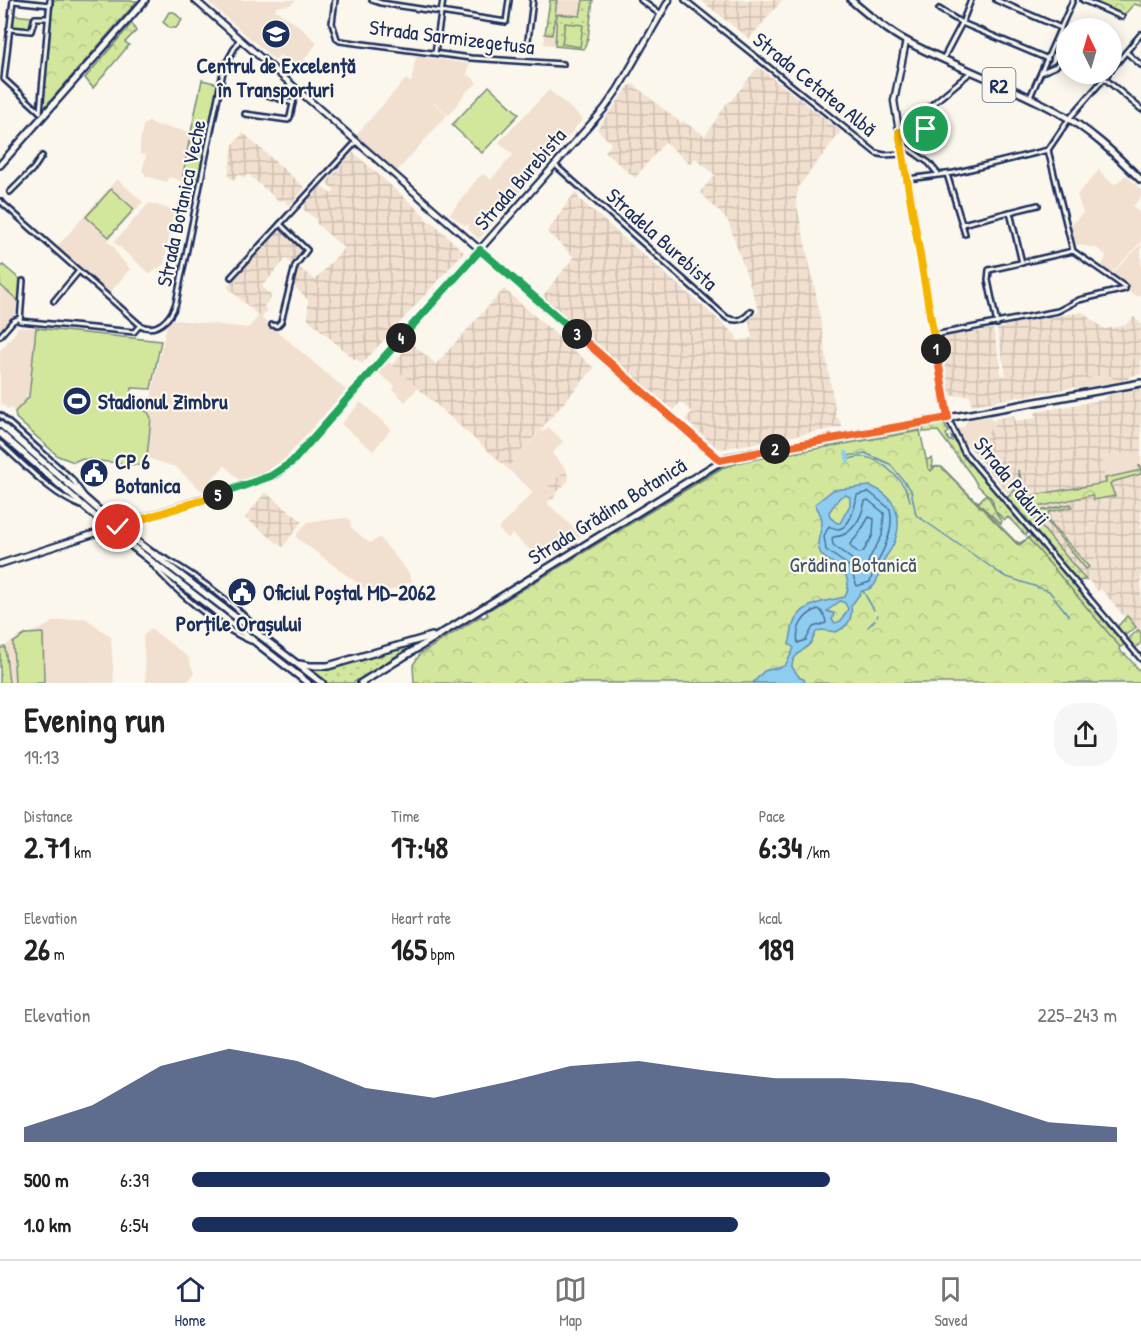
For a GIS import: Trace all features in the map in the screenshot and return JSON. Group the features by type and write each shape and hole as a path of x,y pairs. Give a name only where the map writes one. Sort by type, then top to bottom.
{"main road":[{"path":"0,165 41,114 145,0"},
{"path":"195,0 720,460"},
{"name":"Strada Burebista","path":"0,564 258,481 281,470 298,457 600,113 618,89 669,0"},
{"name":"R2","path":"851,0 873,20 906,42 1029,98 1069,119 1100,140 1141,180"},
{"name":"Strada Pădurii","path":"906,42 894,97 900,144 948,418"},
{"name":"Strada Grădina Botanică","path":"361,683 720,460 737,455 1141,383"},
{"path":"0,424 118,527 322,683"},
{"path":"0,433 110,530 308,683"},
{"path":"296,663 328,666 440,634"},
{"path":"290,669 296,663"}],"street":[{"path":"13,0 50,2 41,114 4,79 13,0"},
{"name":"Strada Sarmizegetusa","path":"335,0 332,23 337,39 503,61 563,64"},
{"path":"372,0 506,22 509,0"},
{"path":"435,53 443,0"},
{"path":"528,40 533,0"},
{"path":"641,0 661,15"},
{"name":"Strada Cetatea Albă","path":"685,0 876,153 902,154"},
{"path":"943,59 971,0"},
{"path":"996,0 1056,26"},
{"path":"1065,18 1073,0"},
{"path":"1083,0 1122,17"},
{"path":"939,9 962,23 1048,59"},
{"path":"9,29 31,31 35,18 49,18"},
{"path":"1122,57 1141,34"},
{"name":"Strada Botanica Veche","path":"140,325 148,329 158,327 174,308 224,67 241,39"},
{"path":"1029,98 1056,40"},
{"path":"1126,52 1141,64"},
{"path":"1042,72 1056,66"},
{"path":"899,132 972,72"},
{"path":"906,179 947,174 1048,150 1069,119 1099,84"},
{"path":"1111,84 1141,109"},
{"path":"280,99 294,86"},
{"path":"245,114 288,120 293,103 294,86"},
{"path":"250,90 293,103"},
{"path":"899,132 934,128 945,124"},
{"path":"231,277 357,141"},
{"path":"900,144 910,148 930,164 938,174"},
{"path":"933,335 1057,311 1079,300 1125,289 1073,251 1048,150"},
{"path":"10,192 34,168 42,156"},
{"name":"Stradela Burebista","path":"555,165 727,318 744,319 751,311"},
{"path":"947,174 965,234"},
{"path":"0,201 140,325 134,332 20,321 23,281"},
{"path":"962,224 1038,205"},
{"path":"1010,212 1022,263"},
{"path":"272,325 277,326 281,322 295,266 307,250 280,224"},
{"path":"997,324 987,273 991,269 1073,251"},
{"path":"54,300 80,271"},
{"path":"0,336 13,321 20,318"},
{"path":"0,415 71,478 82,491 84,498"},
{"name":"Strada Pădurii","path":"948,418 964,452 1141,659"},
{"path":"0,443 52,488 81,506"}],"shaded area":[{"name":"Centrul de Excelență în Transporturi","path":"206,0 296,0 290,5 276,7 275,10 299,26 317,43 297,69 280,55 275,60"},
{"path":"550,0 593,0 584,49 544,44"},
{"path":"701,0 782,0 749,39"},
{"path":"416,56 469,64 467,75 477,83 466,92 449,115 427,97 447,115 397,171 356,135 406,79 411,83"},
{"path":"758,67 841,131 798,187 796,201 816,294 836,416 842,427 722,449 716,447 685,420 692,412 681,402 673,410 542,297 574,257 547,232 575,192 578,198 736,335 737,341 752,338 749,320 759,311 728,221 700,192 715,175 695,158 690,164 665,142 635,178 605,152 611,144 597,129 630,85 634,85 681,123 683,121 705,136 727,103"},
{"path":"202,80 219,84 198,185 185,190 181,181 174,178 168,177 167,182 145,176 142,172 146,155 140,154 143,126 149,121 155,125 191,132"},
{"path":"549,90 583,119 479,239 468,229 469,226 466,224 465,226 450,214 478,178 483,174 491,180 513,155 499,142"},
{"path":"243,133 305,188 289,206 283,199 280,202 248,174 244,178 239,174 233,180 228,176 233,145"},
{"path":"353,152 464,252 362,364 308,319 308,300 292,284 297,266 315,280 344,248 303,209 321,186 331,194 335,190 326,183"},
{"path":"1099,170 1110,182 1116,184 1126,175 1141,190 1141,197 1133,206 1141,214 1141,242 1111,273 1102,266 1105,254 1096,248 1073,244 1069,227 1083,213 1077,195"},
{"path":"117,179 143,202 107,241 116,249 114,250 130,269 109,294 56,248"},
{"path":"149,203 174,210 164,264 150,274 114,242"},
{"path":"280,229 304,248 292,264 286,259 263,285 271,298 264,306 267,311 261,318 227,287"},
{"path":"1141,244 1141,295 1137,296 1111,275"},
{"path":"3,265 22,281 20,302 17,300 15,315 0,331 0,268"},
{"path":"504,289 594,368 507,468 392,365 411,343 436,364"},
{"path":"1083,312 1105,329 1126,325 1134,317 1141,324 1141,374 1113,382 1112,377 1108,375 1100,376 1076,381 1075,387 972,405 970,395 950,396 940,338 993,329 1001,376 1006,375 997,329 1004,328 1004,325"},
{"path":"259,316 346,390 283,461 261,474 240,481 225,465 212,479 217,487 202,491 176,467 147,458 151,418 148,412 168,319 248,328"},
{"path":"17,327 36,328 29,397 15,412 0,402 0,351 16,332"},
{"path":"389,362 418,388 405,402 393,389 395,386 380,374 380,369"},
{"path":"1108,375 1112,377 1113,382 1075,389 1076,381"},
{"path":"1141,389 1141,451 1103,457 1101,461 1110,497 1112,482 1141,474 1141,636 1101,589 1098,591 1086,580 1028,511 1021,510 967,444 982,441 987,437 986,432 992,429 996,422 994,419 1014,415 1015,421 1036,418 1035,412 1102,400 1108,395"},
{"path":"361,402 391,429 373,451 341,424"},
{"path":"987,417 996,422 986,433 987,437 982,441 964,446 958,428 964,427 967,420"},
{"path":"548,427 563,441 552,454 566,469 547,488 546,494 551,499 547,503 581,535 577,542 543,561 512,534 508,538 498,529 533,492 507,468 541,430 543,432"},
{"path":"1141,451 1141,474 1135,474 1110,497 1101,461 1103,457"},
{"path":"566,469 569,480 552,500 546,494 547,488"},
{"path":"265,492 302,521 283,547 245,518"},
{"path":"347,518 350,520 351,527 369,543 380,538 408,572 412,581 379,595 372,594 297,538 297,534 308,522"},
{"path":"85,618 111,637 114,683 0,683 0,647 54,621"},
{"path":"151,629 188,657 194,673 187,683 146,683 143,636"}],"green space":[{"path":"53,0 137,1 44,108 43,107"},
{"path":"550,0 557,0 552,35 545,34"},
{"path":"583,0 593,0 588,38 584,49 555,46 557,14 580,16"},
{"path":"1091,0 1141,0 1141,6 1134,4 1124,15"},
{"path":"169,12 174,12 182,20 176,28 170,28 163,22"},
{"path":"13,15 31,17 29,29 11,28"},
{"path":"132,23 136,31 125,42 129,45 93,88 85,78"},
{"path":"565,23 583,25 580,47 562,44"},
{"path":"202,80 219,84 208,135 191,132"},
{"path":"489,86 519,114 482,153 452,125"},
{"path":"189,141 206,144 199,179 183,176"},
{"path":"111,189 134,209 109,237 86,217"},
{"path":"3,265 22,281 20,302 0,285 0,268"},
{"name":"Stadionul Zimbru","path":"36,328 161,341 151,389 132,388 129,406 148,412 151,418 146,466 80,459 74,462 58,456 16,418 15,412 29,397"},
{"path":"0,417 63,472 71,482 0,421"},
{"path":"944,424 949,432 946,434 949,441 952,441 951,437 955,441 1028,531 1026,536 1008,517 1005,520 995,511 992,499 978,486 938,431 923,432 924,427"},
{"path":"0,428 98,513 97,515 0,430"},
{"path":"920,429 920,431 745,461 722,468 485,611 726,464 740,459"},
{"name":"Grădina Botanică","path":"920,431 928,468 931,471 935,467 941,467 1017,544 1020,545 1028,538 1120,647 1124,655 1141,672 1141,683 414,683 413,665 420,654 481,616 483,618 488,615 486,612 722,468 745,461"},
{"path":"0,437 63,492 63,493 0,440"},
{"path":"932,458 932,467 938,466 941,467 935,467 931,471 927,468 926,460"},
{"path":"1139,466 1141,466 1141,474 1110,484 1115,496 1094,500 1092,495 1029,509 1025,498 1106,483 1105,478 1137,471 1140,469"},
{"path":"941,467 1015,541 1020,543 1025,540 1020,545 1014,541"},
{"path":"1018,471 1028,511 1086,580 1078,581 1038,535 1025,516 1007,498 1015,490 1022,491"},
{"path":"986,494 1002,521 1001,524 975,500 979,502"},
{"path":"1071,504 1072,507 1049,512 1046,518 1089,567 1086,569 1040,513"},
{"path":"1032,535 1123,642 1123,646 1120,647 1028,538"},
{"path":"132,541 208,599 206,601 131,543"},
{"path":"210,601 289,662 290,664 209,603"},
{"path":"1127,616 1136,627 1124,636 1118,626"},
{"path":"1138,630 1141,633 1141,643 1134,649 1127,640"},
{"path":"43,633 44,683 15,683 13,643 26,634"},
{"path":"417,643 353,683 328,683 310,669 326,668"},
{"path":"5,647 9,683 0,683 0,648"}],"water":[{"path":"870,486 886,496 896,509 898,517 894,543 883,561 875,584 862,591 851,606 851,615 847,625 836,632 821,630 816,632 810,643 794,659 792,667 805,683 753,683 764,671 786,664 794,648 789,644 793,625 801,612 814,604 846,595 848,584 845,573 839,566 824,558 818,546 822,519 815,504 833,490","holes":["845,495 850,497 850,505 840,523 837,523 830,517 829,512 840,497","840,601 845,603 848,609 841,621 835,623 832,620 834,614 827,611"]}],"waterway":[{"path":"846,453 848,461"},
{"path":"847,456 865,453 890,464 911,490 916,515 1004,576 1049,591 1069,616"},
{"path":"848,459 869,458 885,466 899,479 910,501"},
{"path":"863,591 874,610"},
{"path":"868,627 875,620"}],"place":[{"name":"Centrul de Excelență în Transporturi","path":"276,34"},
{"name":"Stadionul Zimbru","path":"77,401"},
{"name":"CP 6 Botanica","path":"94,473"},
{"name":"Oficiul Poștal MD-2062","path":"242,592"}],"district":[{"name":"Porțile Orașului","path":"239,623"}],"route":[{"path":"118,527 271,476 298,457 480,250 720,460 737,455 948,418 899,132 926,129"}]}
